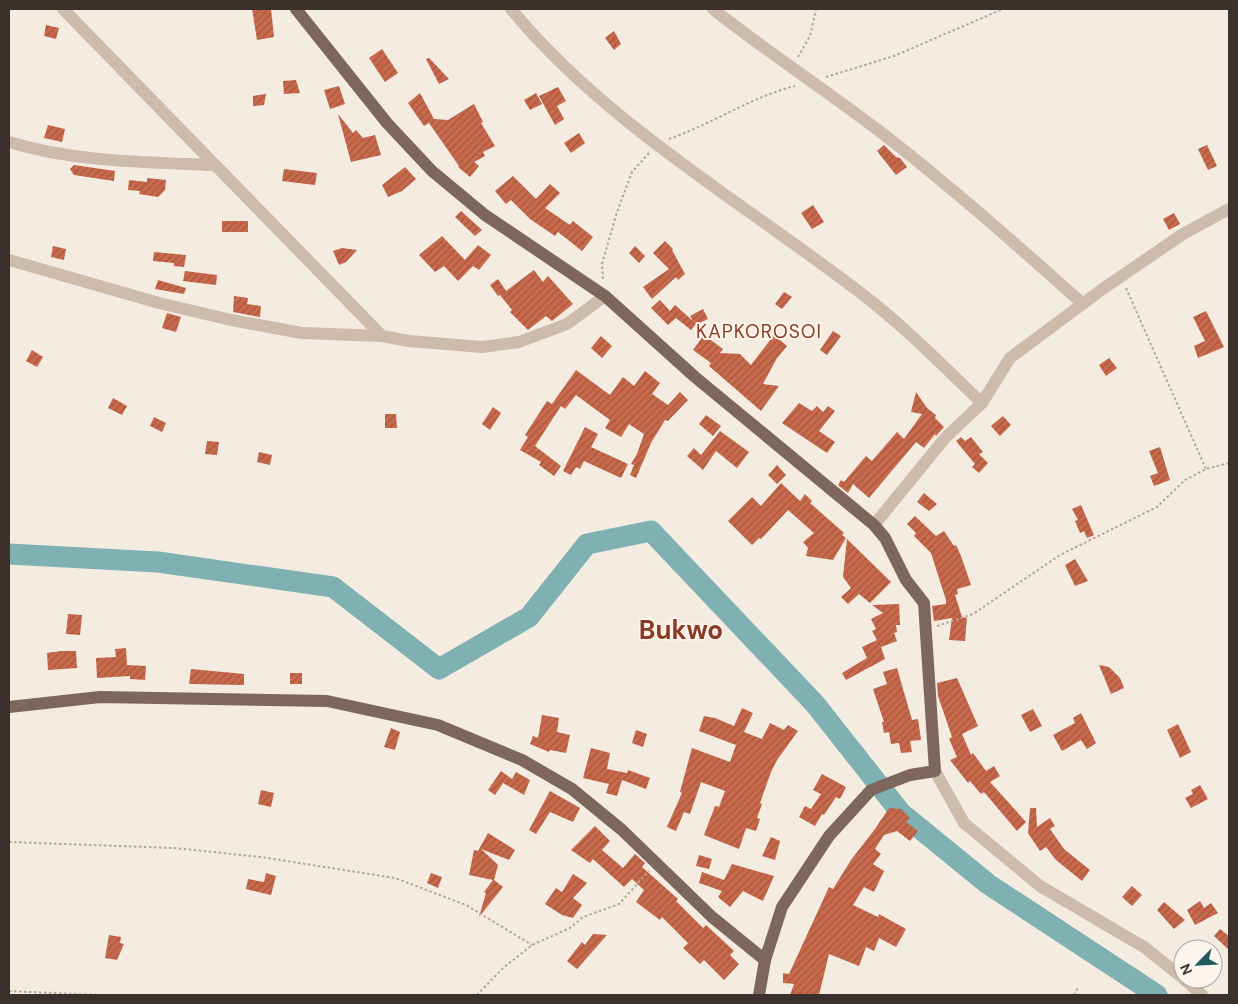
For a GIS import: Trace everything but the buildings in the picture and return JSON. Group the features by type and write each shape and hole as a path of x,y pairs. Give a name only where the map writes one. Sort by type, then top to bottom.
{"main road":[{"path":"296,9 387,123 432,171 485,215 605,296 696,377 874,525 896,557 906,580 924,602 935,772 910,775 871,790 829,836 782,907 765,960 759,995"},
{"path":"9,707 100,698 326,701 438,725 522,760 572,790 658,862 712,917 765,960"}],"street":[{"path":"64,9 382,336"},
{"path":"511,9 547,48 657,144 864,295 982,403"},
{"path":"713,9 809,82 886,137 970,204 1083,304"},
{"path":"9,142 35,150 101,160 213,164"},
{"path":"874,525 945,438 982,403 1010,358 1120,277 1183,234 1229,209"},
{"path":"9,260 45,272 231,320 302,334 382,336 409,341 482,347 519,342 567,324 605,296"},
{"path":"935,772 964,823 1032,880 1144,947 1173,969"}],"path":[{"path":"790,66 803,51 810,36 816,9"},
{"path":"605,296 602,264 617,212 632,172 657,144 693,130 772,92 894,56 1003,9"},
{"path":"1120,277 1206,469"},
{"path":"926,631 972,614 1018,585 1054,559 1157,507 1185,480 1206,469 1229,463"},
{"path":"9,842 184,849 261,857 395,878 466,905 532,944"},
{"path":"477,995 502,968 532,944 570,928 583,917 619,904 658,862"},
{"path":"1074,995 1078,988"},
{"path":"9,991 100,995"}],"waterway":[{"path":"9,554 158,562 333,587 439,669 529,617 587,544 651,531 815,704 901,813 988,884 1157,995"}],"district":[{"name":"KAPKOROSOI","path":"759,331"},
{"name":"Bukwo","path":"681,630"}]}
